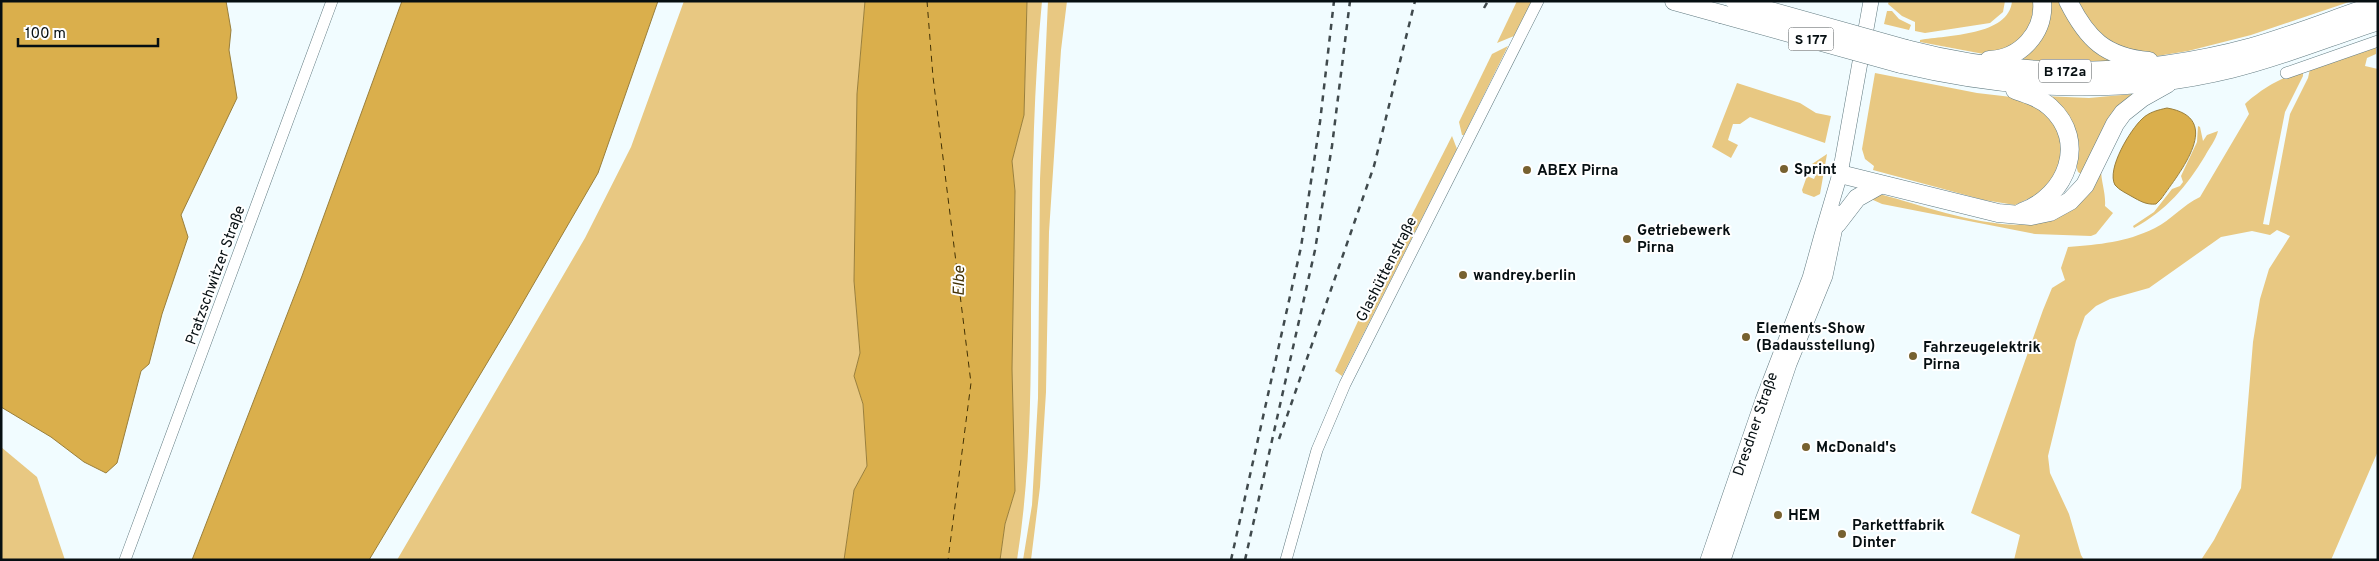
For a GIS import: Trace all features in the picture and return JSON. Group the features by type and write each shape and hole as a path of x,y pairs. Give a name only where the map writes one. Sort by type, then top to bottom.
{"highway":[{"name":"S 177","path":"1674,1 1904,56"},
{"name":"S 177","path":"1735,1 1904,56"},
{"path":"1943,58 1990,60 2010,56 2028,43 2038,30 2042,1"},
{"path":"2068,1 2089,35 2108,50 2129,58 2187,62"},
{"name":"B 172a","path":"1904,56 1943,58 2032,71 2107,72 2187,62 2251,47 2378,4"},
{"name":"B 172a","path":"1904,56 1993,82 2031,86 2102,87 2174,80 2256,62 2378,21"},
{"path":"1840,174 1983,210 2010,214 2044,214 2070,201 2092,175 2110,134 2123,113 2142,98 2174,80"},
{"path":"1993,82 2027,94 2048,105 2062,122 2069,141 2068,166 2057,188 2040,204 2023,212 2010,214"},
{"path":"1834,219 1857,198 1880,185"}],"main road":[{"name":"Dresdner Straße","path":"1723,560 1789,364 1825,276 1840,174 1871,1"},
{"name":"Dresdner Straße","path":"1708,560 1763,400 1834,219"}],"street":[{"name":"Glashüttenstraße","path":"1286,560 1317,450 1345,384 1538,1"},
{"name":"Pratzschwitzer Straße","path":"125,560 328,2"},
{"path":"2286,73 2378,41"}],"shaded area":[{"path":"684,1 865,1 857,94 854,281 860,353 854,376 863,404 867,466 854,490 844,560 397,560 585,238 631,147"},
{"path":"1027,1 1042,1 1036,78 1033,156 1029,436 1025,498 1017,560 1000,560 1005,524 1015,491 1012,369 1015,191 1012,161 1024,115"},
{"path":"1048,1 1067,1 1061,50 1049,232 1046,392 1040,487 1031,560 1023,560 1032,505 1038,398 1040,179"},
{"path":"1517,1 1532,1 1514,36 1497,43"},
{"path":"1889,1 2005,1 2003,12 1990,23 1925,33 1915,31 1915,22 1902,16 1888,4"},
{"path":"2012,1 2038,1 2037,14 2023,42 1989,55 1920,42 1920,40 1960,35 1989,27 2000,21 2008,13"},
{"path":"2046,1 2062,1 2119,62 2069,64 2014,61"},
{"path":"2073,1 2352,1 2251,35 2188,51 2151,57 2106,44"},
{"path":"1887,11 1892,11 1899,19 1911,25 1909,30 1884,24"},
{"path":"2376,45 2376,54 2367,58 2365,66 2378,69 2378,451 2331,560 2201,560 2214,540 2241,488 2253,342 2260,299 2269,269 2290,236 2277,230 2270,235 2252,231 2221,237 2149,288 2110,299 2096,306 2085,316 2076,341 2048,456 2050,473 2069,514 2084,560 2014,560 2020,535 1971,513 2043,310 2052,288 2065,280 2061,268 2068,247 2112,242 2144,233 2161,225 2200,197 2249,114 2245,104 2273,84 2303,71 2303,76 2285,112 2263,224 2269,225 2290,114 2308,78 2310,69"},
{"path":"1508,46 1464,135 1462,135 1459,122 1492,54"},
{"path":"1875,73 1977,93 2020,98 2050,114 2065,146 2051,188 2015,205 1984,200 1873,170 1874,166 1865,159 1862,149"},
{"path":"1737,83 1800,103 1816,113 1831,116 1825,143 1750,117 1740,124 1733,124 1728,140 1738,145 1731,158 1712,147"},
{"path":"2133,94 2083,175 2078,172 2079,149 2076,133 2061,113 2043,96 2089,98"},
{"path":"2198,126 2200,127 2203,141 2207,135 2218,131 2198,167 2166,206 2134,228 2133,226 2154,212 2172,189 2180,186 2183,182 2181,176 2197,142"},
{"path":"1452,136 1457,149 1342,376 1335,371 1359,319"},
{"path":"1827,154 1820,194 1814,197 1803,193 1802,190 1807,176 1814,179 1819,168 1812,164"},
{"path":"2101,169 2105,206 2113,213 2096,234 2091,236 2035,234 1882,204 1871,199 1878,195 1883,195 1985,222 2024,224 2040,221 2045,218 2061,206"},
{"path":"1,447 37,477 65,560 1,560"}],"water":[{"path":"1,1 226,1 231,30 229,50 237,98 181,215 188,237 162,314 149,364 141,371 117,463 106,473 84,462 51,437 1,407"},
{"path":"402,1 658,1 598,173 511,323 369,560 192,560 302,276"},
{"name":"Elbe","path":"865,1 1027,1 1024,115 1012,161 1015,191 1012,369 1015,491 1005,524 1000,560 844,560 854,490 867,466 863,404 854,376 860,353 854,281 857,94"},
{"path":"2167,108 2184,114 2193,123 2196,134 2187,161 2178,175 2156,204 2149,204 2137,200 2115,185 2113,178 2114,169 2126,140 2137,124 2151,113"}],"ferry route":[{"path":"927,1 933,77 971,383 948,560"}],"railway":[{"path":"1231,560 1301,247 1320,122 1334,1"},
{"path":"1245,560 1315,250 1332,146 1350,1"},
{"path":"1279,439 1374,166 1415,1"},
{"path":"1484,8 1488,1"}],"place":[{"name":"Sprint","path":"1784,169"},
{"name":"ABEX Pirna","path":"1527,170"},
{"name":"Getriebewerk Pirna","path":"1627,239"},
{"name":"wandrey.berlin","path":"1463,275"},
{"name":"Elements-Show (Badausstellung)","path":"1746,337"},
{"name":"Fahrzeugelektrik Pirna","path":"1913,356"},
{"name":"McDonald's","path":"1806,447"},
{"name":"HEM","path":"1778,515"},
{"name":"Parkettfabrik Dinter","path":"1842,534"}]}
